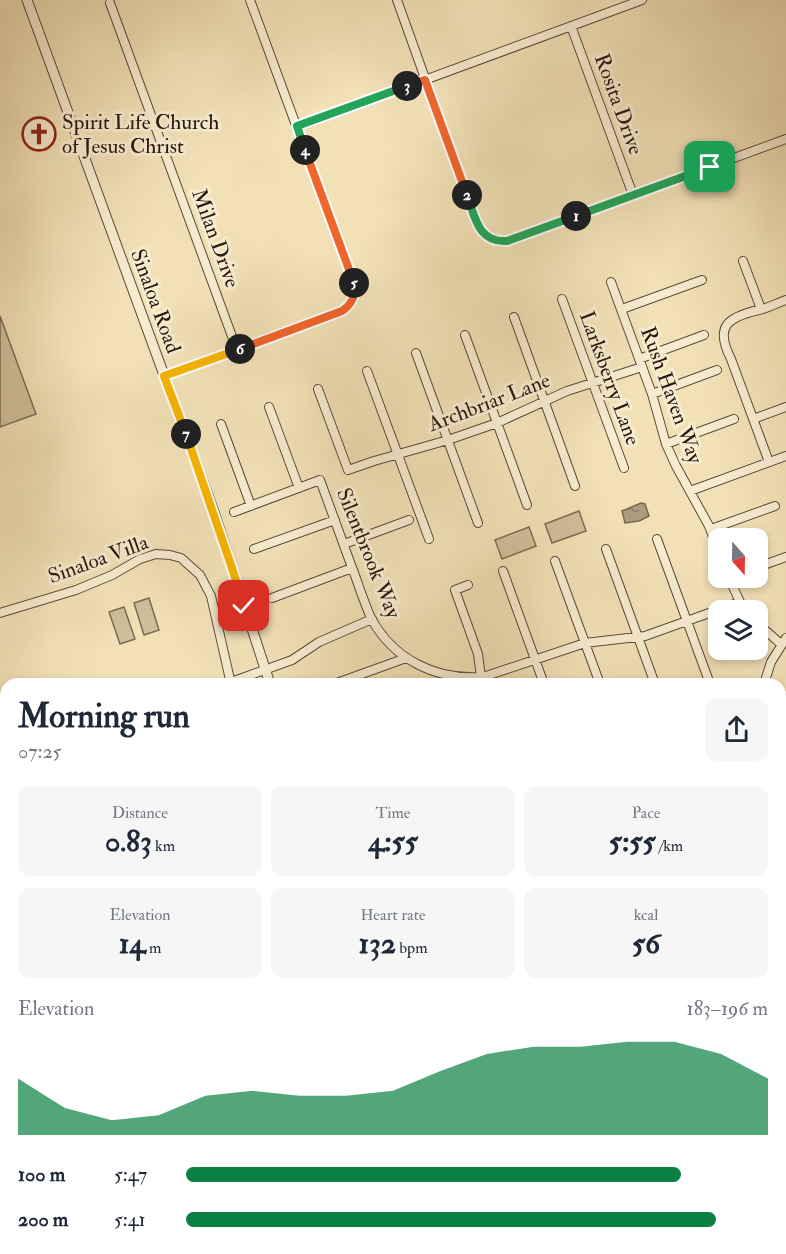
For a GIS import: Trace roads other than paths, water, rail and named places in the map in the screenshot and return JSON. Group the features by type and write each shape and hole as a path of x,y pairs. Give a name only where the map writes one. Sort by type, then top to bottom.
{"street":[{"name":"Sinaloa Road","path":"27,0 217,521 267,678"},
{"path":"164,376 342,311 349,306 355,290 250,0"},
{"path":"397,0 478,226 489,239 498,242 507,241 786,139"},
{"path":"297,126 642,0"},
{"name":"Milan Drive","path":"110,3 237,350"},
{"name":"Rosita Drive","path":"572,26 633,195"},
{"path":"743,261 761,309"},
{"path":"622,309 702,280"},
{"name":"Rush Haven Way","path":"611,282 652,394 666,444 710,528"},
{"name":"Larksberry Lane","path":"562,299 624,468"},
{"path":"769,462 725,346 724,335 734,317 786,300"},
{"path":"513,317 575,486"},
{"path":"465,335 527,505"},
{"name":"Archbriar Lane","path":"318,389 348,470 497,423 544,401 641,363 704,335"},
{"path":"416,353 478,523"},
{"path":"652,394 717,370"},
{"path":"367,371 429,539"},
{"path":"234,512 299,488 269,407"},
{"path":"753,419 786,407"},
{"path":"666,444 734,419"},
{"path":"221,424 251,506"},
{"path":"690,491 786,456"},
{"name":"Silentbrook Way","path":"299,488 320,480 372,619 382,635 406,658 447,678"},
{"path":"714,528 775,506"},
{"path":"254,549 335,520"},
{"path":"344,544 409,520"},
{"path":"657,539 708,678"},
{"path":"606,549 653,678"},
{"name":"Sinaloa Villa","path":"0,613 76,590 112,575 140,559 156,554 181,558 200,575 211,596 230,678"},
{"path":"768,563 786,557"},
{"path":"555,561 598,678"},
{"path":"272,598 352,568"},
{"path":"503,571 542,678"},
{"path":"468,585 455,590 486,678"},
{"name":"Silentbrook Way","path":"489,678 585,643 638,638 708,613"},
{"name":"Sinaloa Villa","path":"244,678 292,660 319,642 372,619"},
{"path":"766,678 771,662 783,641 768,631"},
{"path":"351,678 406,658"}],"water":[{"path":"641,503 645,504 649,516 639,521 625,523 622,511"}],"place":[{"name":"Spirit Life Church of Jesus Christ","path":"39,134"}]}
